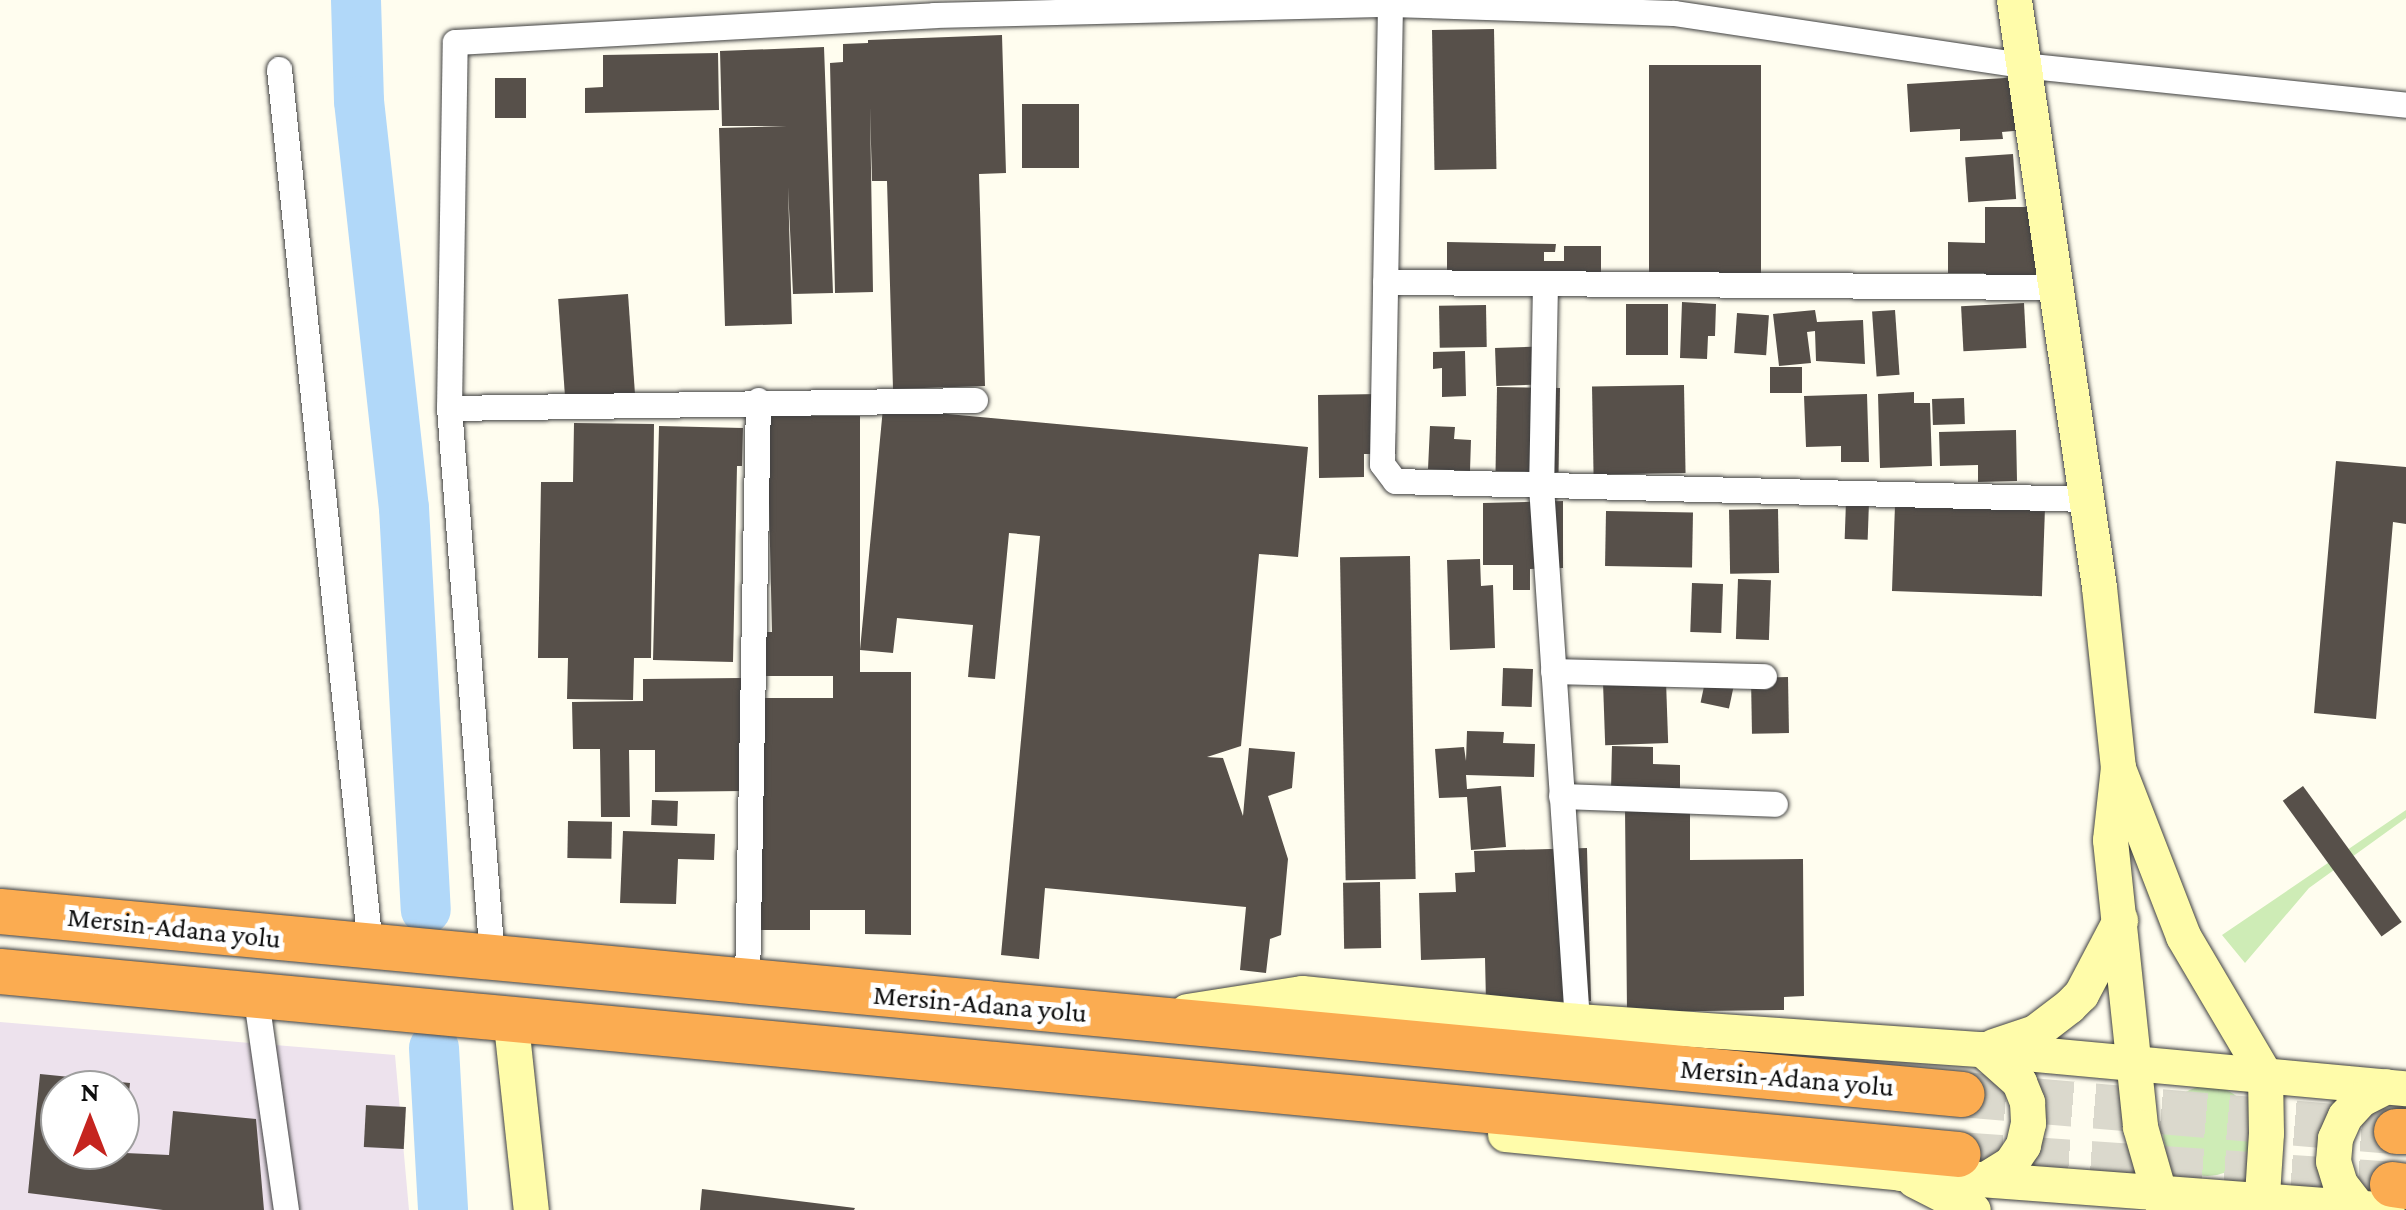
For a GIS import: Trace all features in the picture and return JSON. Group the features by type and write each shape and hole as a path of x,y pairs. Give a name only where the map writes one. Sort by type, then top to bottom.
{"highway":[{"path":"0,896 78,912 351,946"},
{"name":"Mersin-Adana yolu","path":"0,911 1961,1094"},
{"name":"Mersin-Adana yolu","path":"0,971 1130,1074 1973,1180"}],"main road":[{"path":"2014,0 2089,499 2118,768 2110,840 2140,1127 2162,1201"},
{"path":"2118,768 2182,936 2264,1076 2266,1133 2261,1205"},
{"path":"1982,1049 2035,1032 2069,1006 2080,994 2120,920"},
{"path":"1136,1018 1302,994 1576,1021 1982,1049 2264,1076 2399,1109"},
{"path":"510,1015 531,1210"},
{"path":"1973,1180 2012,1163 2023,1145 2028,1124 2027,1102 2018,1082 1982,1049"},
{"path":"1130,1074 1361,1120 2162,1201 2261,1205 2386,1197"},
{"path":"2386,1197 2340,1184 2333,1161 2335,1138 2345,1116 2361,1099 2399,1109"}],"street":[{"path":"1390,4 1382,464 1395,480 2089,499"},
{"path":"492,958 449,408 454,42 934,15 1390,4 1674,13 2022,65 2406,105"},
{"path":"279,69 351,946"},
{"path":"1386,282 2056,288"},
{"path":"1545,284 1541,486 1576,1021"},
{"path":"449,408 975,400"},
{"path":"747,982 757,402"},
{"path":"1553,671 1764,676"},
{"path":"1562,796 1775,804"},
{"path":"255,992 286,1210"}],"shaded area":[{"path":"0,1022 395,1055 409,1210 0,1210"}],"green space":[{"path":"2406,810 2406,818 2309,888 2245,963 2222,935"},
{"path":"2208,1086 2225,1089 2240,1099 2250,1114 2250,1148 2240,1163 2225,1173 2208,1176 2191,1173 2176,1163 2166,1148 2163,1131 2166,1114 2176,1099 2191,1089"}],"building":[{"path":"1494,29 1496,169 1434,170 1432,30"},
{"path":"1002,35 1006,173 979,174 985,386 893,389 887,181 872,181 870,107 873,292 835,293 830,63 843,62 843,44"},
{"path":"824,47 833,293 793,294 788,187 792,324 725,326 719,128 787,126 722,126 720,51"},
{"path":"718,53 719,110 585,113 585,88 603,87 603,55"},
{"path":"1649,65 1761,65 1761,277 1649,277"},
{"path":"2021,77 2025,130 2002,132 2003,139 1960,141 1960,129 1910,132 1907,84"},
{"path":"495,78 526,78 526,118 495,118"},
{"path":"1022,104 1079,104 1079,168 1022,168"},
{"path":"2013,154 2016,199 1968,202 1965,157"},
{"path":"1985,207 2034,207 2045,285 1984,285 1984,273 1948,273 1948,242 1985,243"},
{"path":"1447,242 1556,244 1555,252 1544,252 1544,261 1564,261 1564,246 1601,246 1601,274 1447,271"},
{"path":"628,294 636,405 566,410 558,299"},
{"path":"1682,302 1716,304 1715,336 1708,336 1707,359 1680,358"},
{"path":"2024,303 2026,348 1963,351 1961,306"},
{"path":"1626,304 1668,304 1668,355 1626,355"},
{"path":"1486,305 1487,347 1440,348 1439,306"},
{"path":"1815,310 1817,322 1863,320 1865,364 1816,361 1815,331 1807,332 1811,363 1779,366 1773,314"},
{"path":"1895,310 1900,375 1877,376 1872,312"},
{"path":"1737,313 1769,315 1766,355 1734,353"},
{"path":"1553,346 1554,384 1496,386 1495,348"},
{"path":"1465,351 1466,396 1442,397 1442,368 1433,369 1433,352"},
{"path":"1770,367 1802,367 1802,393 1770,393"},
{"path":"1684,385 1686,473 1594,475 1592,387"},
{"path":"1497,387 1560,388 1559,472 1496,471"},
{"path":"1914,392 1914,403 1930,403 1932,466 1880,468 1878,394"},
{"path":"1379,394 1379,433 1396,433 1396,454 1364,454 1364,477 1319,478 1318,395"},
{"path":"1867,394 1869,462 1841,462 1841,446 1806,447 1804,396"},
{"path":"1964,398 1965,424 1933,425 1932,399"},
{"path":"883,408 1308,447 1298,557 1259,554 1241,746 1207,757 1223,758 1243,816 1249,748 1295,752 1292,788 1268,796 1288,859 1281,935 1270,939 1266,973 1240,970 1246,907 1045,888 1039,959 1001,955 1040,536 1009,533 995,679 968,677 973,625 897,618 893,653 860,650"},
{"path":"767,416 860,416 860,672 911,672 911,935 865,934 865,910 810,910 810,930 758,930 763,698 833,698 833,676 766,676 766,632 772,632"},
{"path":"574,423 654,424 651,658 634,658 633,700 567,699 568,658 538,658 541,482 573,482"},
{"path":"659,426 743,428 742,466 737,466 733,662 653,660"},
{"path":"1430,426 1455,427 1454,439 1471,440 1470,471 1428,469"},
{"path":"2016,430 2017,481 1978,482 1978,465 1940,466 1939,432"},
{"path":"2336,461 2406,467 2406,524 2393,522 2376,719 2314,713"},
{"path":"1563,501 1563,568 1530,569 1530,590 1513,590 1513,565 1483,565 1483,503"},
{"path":"1846,501 1869,502 1868,540 1845,539"},
{"path":"1895,505 2045,510 2042,596 1892,591"},
{"path":"1778,509 1779,573 1730,574 1729,510"},
{"path":"1606,511 1693,513 1692,568 1605,566"},
{"path":"1410,556 1416,879 1346,880 1340,557"},
{"path":"1480,559 1481,586 1493,585 1495,648 1450,650 1447,560"},
{"path":"1738,579 1771,580 1769,640 1736,639"},
{"path":"1692,583 1723,584 1721,633 1690,632"},
{"path":"1503,668 1533,669 1532,707 1502,706"},
{"path":"1706,677 1734,683 1729,708 1701,702"},
{"path":"1788,677 1789,733 1752,734 1751,678"},
{"path":"741,678 742,791 655,792 655,750 629,750 630,817 601,817 600,749 573,749 572,702 643,701 643,679"},
{"path":"1666,681 1668,743 1605,745 1603,683"},
{"path":"1467,731 1504,732 1503,743 1535,744 1534,777 1466,775 1467,789 1501,786 1506,847 1471,850 1467,797 1439,798 1435,749 1464,747 1466,761"},
{"path":"1612,746 1653,747 1653,764 1680,765 1680,793 1611,791"},
{"path":"2303,786 2402,922 2382,937 2283,801"},
{"path":"652,800 678,801 677,826 651,825"},
{"path":"1625,809 1690,809 1690,860 1803,859 1804,996 1784,997 1784,1010 1627,1012"},
{"path":"568,821 612,822 611,859 567,858"},
{"path":"623,831 715,834 714,860 678,859 676,904 620,903"},
{"path":"1587,848 1591,1001 1486,1003 1485,958 1421,960 1419,893 1456,892 1455,873 1475,872 1474,851"},
{"path":"1380,882 1381,948 1344,949 1343,883"},
{"path":"40,1074 40,1170 140,1170 140,1154 169,1155 173,1111 256,1119 264,1210 163,1210 28,1193"},
{"path":"366,1105 406,1107 404,1149 364,1147"},
{"path":"702,1189 855,1208 700,1210"}],"waterway":[{"path":"356,0 359,101 404,508 426,909"},
{"path":"434,1048 443,1210"}],"tunnel":[{"path":"1961,1094 2396,1131"},
{"path":"1957,1154 2392,1184"}]}
